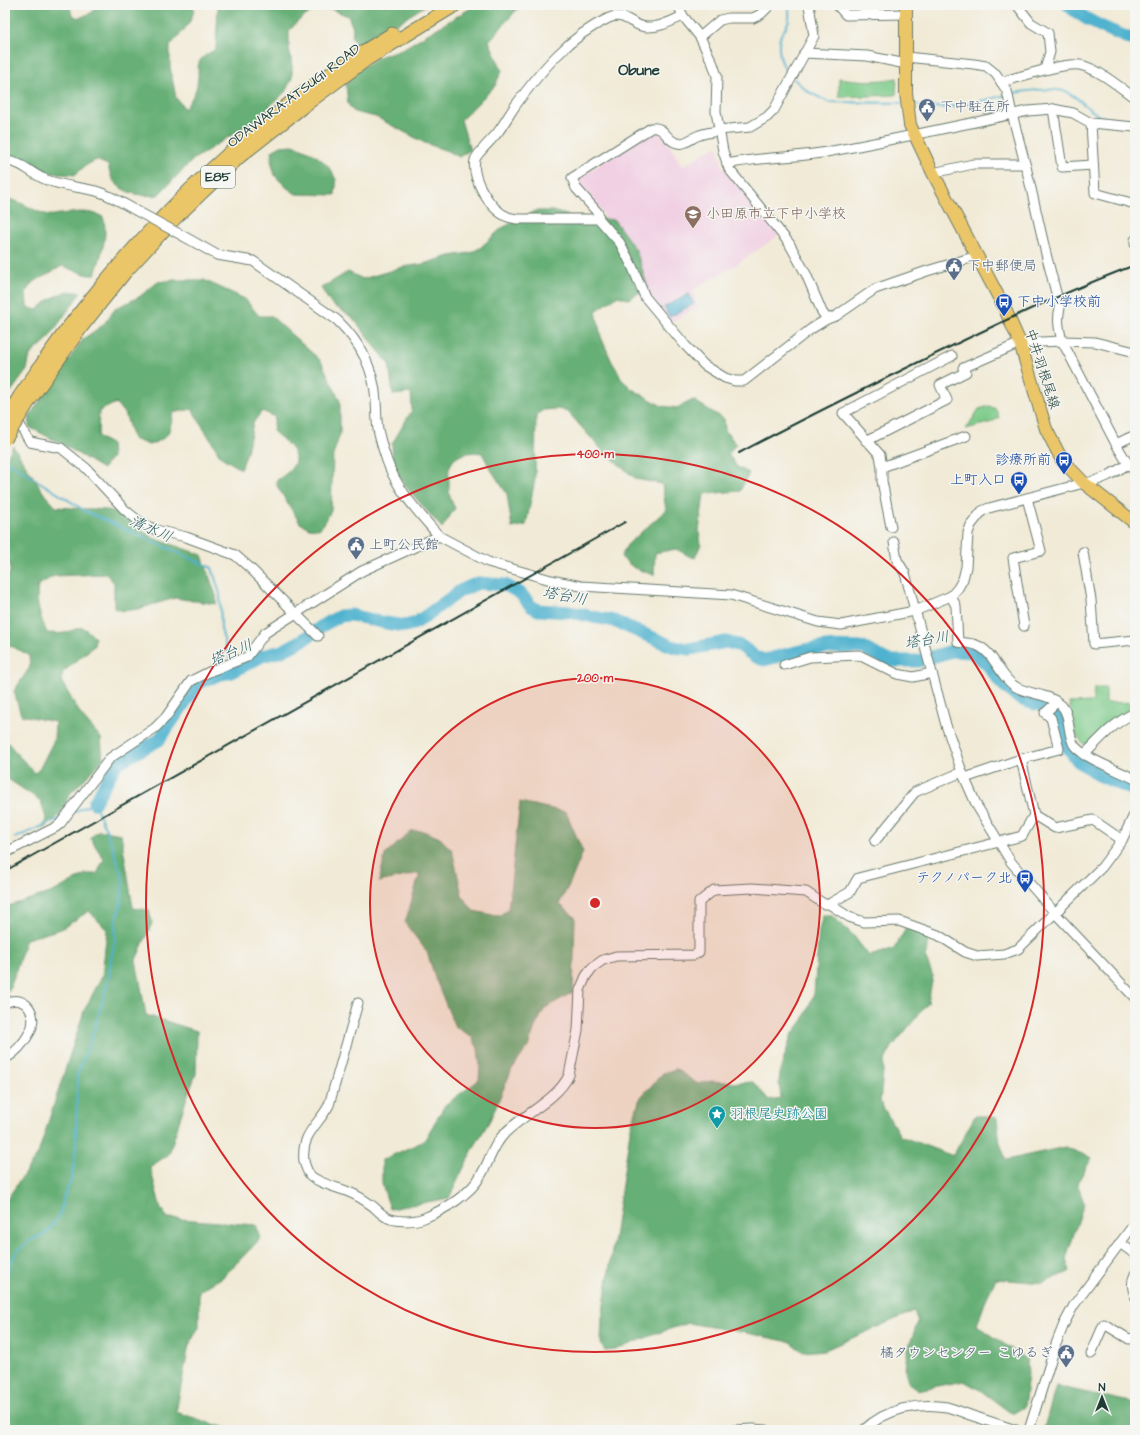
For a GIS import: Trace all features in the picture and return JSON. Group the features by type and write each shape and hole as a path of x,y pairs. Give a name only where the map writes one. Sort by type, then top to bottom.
{"highway":[{"name":"ODAWARA-ATSUGI ROAD","path":"5,439 25,399 77,315 119,264 168,211 236,147 299,96 361,52 440,5"},
{"name":"ODAWARA-ATSUGI ROAD","path":"5,421 25,399 125,272 176,218 240,156 306,104 367,59 455,5"}],"main road":[{"path":"906,10 906,61"},
{"name":"中井羽根尾線","path":"906,61 906,93 910,125 933,173 1004,307 1020,343 1046,429 1062,460 1084,483 1135,523"}],"street":[{"path":"678,5 683,16 700,37 717,76 716,112 727,164 789,243 806,274 822,312 827,318"},
{"path":"700,37 720,20 729,18 753,18 761,14 770,5"},
{"path":"808,5 814,36 774,110 767,117 750,127 719,131 696,137 684,144 672,141 660,129 650,128 572,178 576,188 598,213 599,219 620,243 632,266 645,297 685,345 700,360 725,378 735,381 744,381 792,343 827,318 836,316 875,289 977,256"},
{"path":"837,5 846,15 906,10"},
{"path":"1017,5 1031,23 1048,34 1050,52 1045,70"},
{"path":"599,219 516,219 508,217 498,211 477,182 475,174 476,157 494,137 515,107 543,72 572,41 610,17 623,16 644,27 654,27 683,16"},
{"path":"804,53 867,56 906,61 974,64 986,66 996,74 1007,90 1060,308 1058,316 1058,329 1062,341 1116,444 1128,464 1135,471"},
{"path":"1002,82 1045,70 1079,64 1094,70 1135,98"},
{"path":"727,164 746,160 797,157 915,135 1028,111 1053,109 1073,113 1091,123 1135,127"},
{"path":"1053,109 1062,167 1093,165"},
{"path":"1091,123 1095,193 1135,204"},
{"path":"5,161 21,164 47,180 113,198 217,255 253,261 337,320 351,334 360,347 371,374 376,400 378,434 387,462 401,489 438,536 488,562 550,580 581,586 731,594 818,622 829,624 841,624 915,611 950,596 958,588 963,579 966,567 968,533 976,517 982,511 1084,483 1094,482 1107,477 1128,464"},
{"path":"933,173 973,164 1025,164"},
{"path":"866,441 947,400 940,385 964,370 1020,343 1062,341 1095,342 1135,352"},
{"path":"891,527 882,480 880,455 866,441 844,413 952,356"},
{"path":"5,400 30,442 61,448 91,473 125,510 140,522 156,530 186,537 234,554 315,633"},
{"path":"882,467 966,436"},
{"path":"1116,444 1135,436"},
{"path":"1024,626 1013,558 1041,551 1027,498"},
{"path":"5,853 60,824 110,758 155,728 166,717 191,681 210,670 247,657 265,633 362,571 438,536"},
{"path":"894,542 897,560 905,573 946,725 964,775 978,806 1011,862 1054,913 1135,998"},
{"path":"1083,552 1092,600 1094,644 1135,640"},
{"path":"950,596 956,606 958,642 977,645 984,649 1008,681 1015,687 1039,694 1062,705 1066,712 1074,744 1084,755 1135,778"},
{"path":"784,665 810,657 859,655 897,674 913,677 931,670"},
{"path":"876,841 915,792 964,775 1059,749 1050,718 1045,713 1057,702"},
{"path":"1084,755 1108,730 1121,720 1135,713"},
{"path":"829,904 850,892 858,878 1022,836 1034,815 1021,759"},
{"path":"358,1003 329,1105 324,1114 310,1130 306,1140 304,1156 306,1168 310,1175 316,1180 352,1193 386,1217 415,1220 424,1218 460,1199 471,1189 481,1176 491,1152 504,1134 520,1119 555,1094 566,1081 569,1075 578,1030 580,990 586,976 593,967 603,960 616,956 694,955 699,952 699,902 714,890 752,888 806,892 824,904 829,904 849,917 864,922 899,920 938,935 965,952 977,956 1004,954 1018,949 1102,868 1122,840 1135,813"},
{"path":"1034,815 1054,828 1092,820 1122,840"},
{"path":"5,1003 16,1000 27,1005 31,1011 32,1020 30,1032 16,1052 5,1059"},
{"path":"1029,1430 1056,1344 1064,1324 1074,1305 1135,1223"},
{"path":"1120,1244 1135,1254"},
{"path":"1135,1274 1132,1279 1132,1289 1135,1296"},
{"path":"1091,1354 1104,1324 1130,1339 1135,1338"},
{"path":"864,1430 878,1419 890,1413 904,1408 925,1406 948,1407 1016,1430"},
{"path":"734,1430 766,1430"}],"shaded area":[{"name":"小田原市立下中小学校","path":"650,131 656,131 667,140 682,167 708,150 718,146 722,166 751,199 779,235 737,264 692,290 698,307 670,323 650,300 606,224 603,213 580,184 580,177"}],"green space":[{"path":"5,5 69,5 72,15 79,18 91,13 100,5 194,5 194,11 189,22 170,46 170,67 176,98 185,109 196,88 200,61 203,57 216,49 218,5 426,5 395,25 357,45 352,38 353,28 348,16 331,9 311,12 298,21 289,31 292,78 285,92 254,121 194,159 158,195 152,196 133,194 122,189 112,178 108,165 96,160 85,166 75,175 56,174 43,170 17,157 5,154"},
{"path":"476,5 521,5 489,41 502,70 495,86 461,120 470,150 459,157 425,143 376,117 354,112 348,104 346,85 352,74 379,57 404,48"},
{"path":"839,78 868,81 897,78 896,95 839,97"},
{"path":"293,145 312,153 329,167 336,180 335,195 296,194 275,176 271,160 272,151 281,146"},
{"path":"5,199 50,215 83,212 93,213 103,217 105,224 103,246 95,275 88,275 62,266 32,283 26,292 27,307 37,310 50,299 65,292 81,292 47,340 30,355 27,370 10,393 5,387"},
{"path":"535,211 553,211 570,216 614,220 636,250 648,288 628,299 618,296 596,311 601,337 621,379 632,389 662,406 677,408 693,400 724,419 725,430 736,444 728,454 737,467 749,473 740,491 704,494 699,531 701,544 695,558 676,549 655,553 654,575 634,568 621,557 627,545 666,510 662,484 636,479 602,450 567,411 557,409 543,410 536,415 535,479 526,525 512,528 507,494 482,453 467,453 454,460 449,469 449,490 455,508 442,528 407,488 393,466 392,444 412,410 411,393 393,395 389,364 352,317 331,304 321,288 348,272 363,279 403,267 470,253 480,248 502,228"},
{"path":"174,280 204,280 245,299 259,316 271,316 321,361 340,401 340,434 333,455 331,511 324,524 319,529 309,528 300,523 277,486 277,480 287,473 292,467 295,461 294,455 292,449 273,431 275,417 262,411 253,423 247,452 241,469 221,457 192,409 173,413 171,426 165,437 149,445 133,439 126,416 116,403 99,411 98,437 111,444 112,457 103,469 62,444 29,427 30,415 83,339 103,325 116,308 139,297 158,282"},
{"path":"989,406 996,409 999,418 989,423 966,429 979,409"},
{"path":"13,446 45,495 56,507 117,512 153,538 202,555 216,596 216,604 175,598 138,609 124,611 114,608 114,583 106,574 54,576 38,585 37,597 39,609 47,633 64,633 78,628 83,628 95,638 94,646 63,672 61,681 81,715 101,738 103,760 69,795 62,812 44,829 46,818 41,801 5,777 5,739 35,773 40,768 54,740 55,722 21,715 14,691 30,667 29,655 5,643 5,582 10,572 10,563 5,565 5,461"},
{"path":"1094,688 1106,688 1106,703 1135,702 1135,704 1090,743 1083,744 1075,733 1069,703 1093,702"},
{"path":"520,802 566,812 583,852 559,904 575,917 573,992 545,1008 535,1027 528,1047 512,1069 490,1120 473,1149 449,1198 390,1209 382,1184 382,1160 424,1141 445,1105 479,1080 480,1064 478,1048 471,1036 455,1027 436,980 427,952 405,923 420,873 379,882 385,855 411,831 423,831 440,838 452,850 462,895 473,911 498,916 508,910"},
{"path":"99,830 121,834 133,908 149,910 152,923 136,960 146,1015 197,1031 196,1074 169,1154 150,1167 161,1209 168,1218 256,1225 261,1238 223,1277 199,1291 199,1327 189,1345 176,1412 232,1430 5,1430 5,1202 38,1154 84,1011 102,976 107,930 89,911 61,929 26,939 10,989 5,992 5,907 53,892 86,874 97,874 104,859 90,838"},
{"path":"823,915 831,915 853,935 869,956 894,949 908,925 917,925 929,941 926,959 933,976 928,1003 892,1047 884,1062 880,1102 900,1136 953,1156 975,1116 988,1116 997,1118 1000,1143 1006,1160 1065,1147 1092,1158 1077,1183 1084,1203 1066,1258 1069,1272 1043,1283 996,1279 987,1297 977,1325 1027,1360 1028,1374 1024,1407 1012,1414 980,1390 964,1381 917,1390 910,1385 905,1368 908,1352 918,1322 914,1311 825,1350 803,1352 790,1342 688,1323 615,1350 605,1351 601,1343 602,1318 630,1131 640,1098 663,1073 676,1069 698,1084 711,1081 738,1083 753,1082 769,1100 781,1098 779,1082 781,1068 791,1036 803,1020 814,994 819,930"},
{"path":"1056,1386 1135,1403 1135,1430 1048,1430 1044,1428"}],"water":[{"path":"689,294 694,304 669,317 664,307"}],"waterway":[{"path":"788,5 789,19 786,28 781,35 779,51 784,67 789,75"},
{"path":"1068,5 1091,21 1135,41"},
{"path":"794,79 807,91 828,102 902,103"},
{"path":"1010,94 1048,89 1063,91 1074,96 1092,111 1107,119 1135,119"},
{"path":"912,103 936,107 959,106 1006,95"},
{"name":"清水川","path":"5,460 87,512 212,568 220,594 221,629 229,657"},
{"name":"塔台川","path":"94,803 117,763 159,740 198,683 221,674 232,672 262,656 282,651 303,640 325,624 340,616 351,615 405,626 416,623 460,591 478,583 505,585 520,593 531,606 538,610 569,612 614,621 674,647 689,649 726,642 741,646 754,656 764,660 804,650 827,647 863,648 889,661 918,661 952,651 972,652 987,664 1001,683 1020,699 1031,703 1044,705 1056,713 1066,745 1078,761 1099,775 1135,791"},
{"name":"清水川","path":"231,667 232,672"},
{"path":"7,1276 9,1267 17,1251 31,1240 46,1233 59,1217 64,1196 72,1178 76,1147 77,1075 94,1031 109,977 115,941 115,925 121,903 123,878 107,832 94,803 74,812"},
{"name":"塔台川","path":"15,838 61,818"}],"railway":[{"path":"739,453 833,404 981,332 1073,290 1135,265"},
{"path":"5,871 625,522"}],"place":[{"name":"下中駐在所","path":"927,122"},
{"name":"小田原市立下中小学校","path":"693,229"},
{"name":"下中郵便局","path":"954,281"},
{"name":"下中小学校前","path":"1004,317"},
{"name":"診療所前","path":"1064,475"},
{"name":"上町入口","path":"1019,495"},
{"name":"上町公民館","path":"356,560"},
{"name":"テクノパーク北","path":"1025,893"},
{"name":"羽根尾史跡公園","path":"717,1129"},
{"name":"橘タウンセンター こゆるぎ","path":"1066,1368"}],"district":[{"name":"Obune","path":"639,70"}]}
